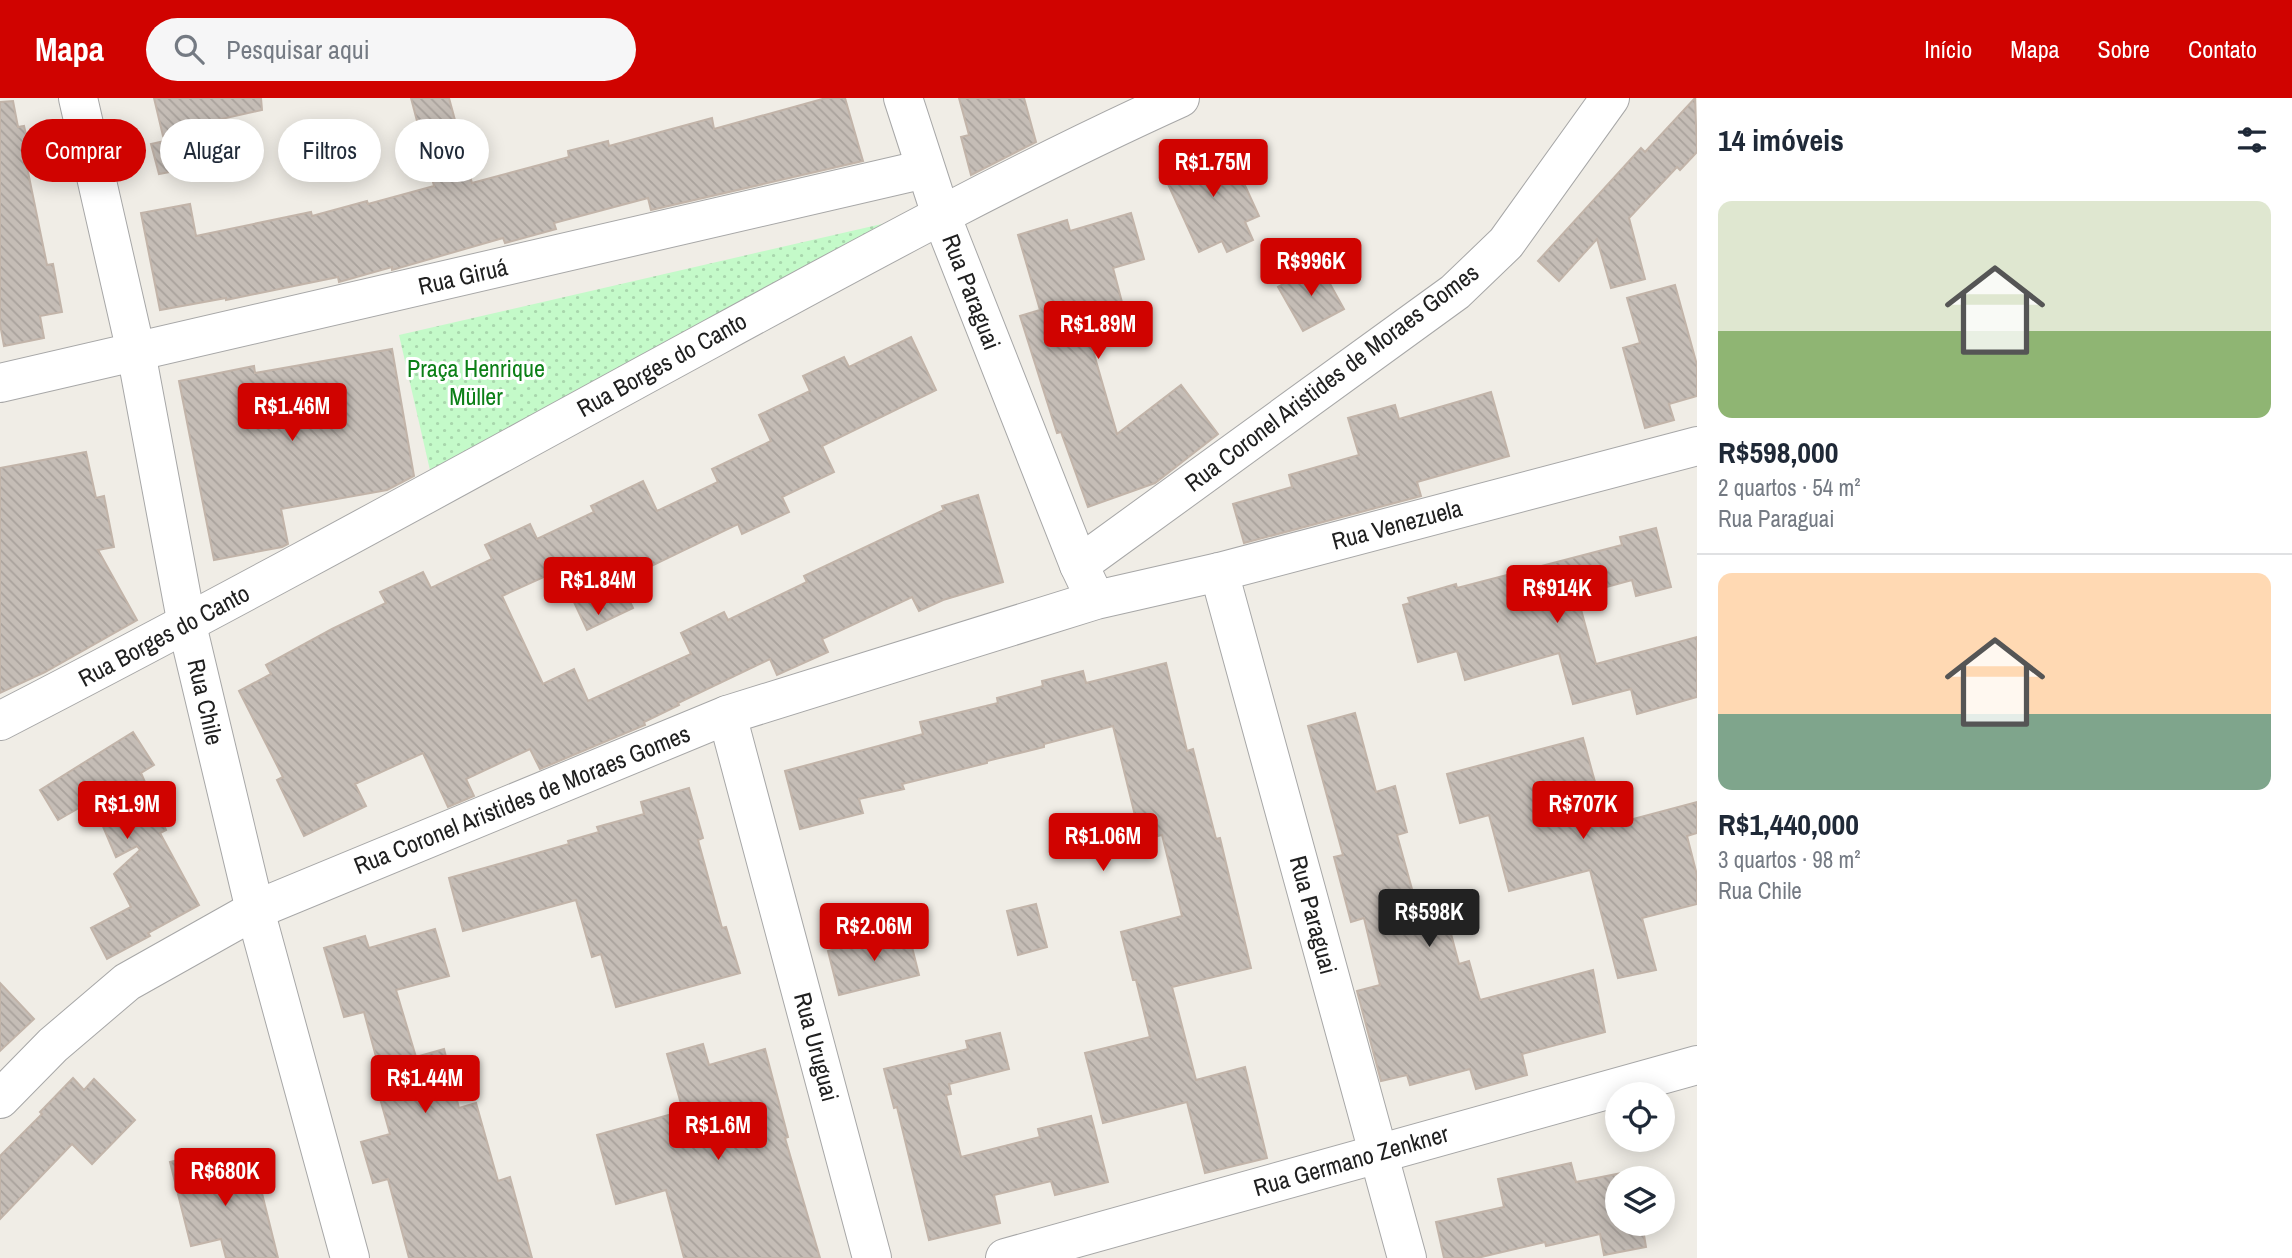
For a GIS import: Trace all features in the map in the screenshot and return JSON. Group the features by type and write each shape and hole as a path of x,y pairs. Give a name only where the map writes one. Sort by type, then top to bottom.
{"street":[{"name":"Rua Chile","path":"78,98 136,352 187,625 255,910 350,1258"},
{"name":"Rua Paraguai","path":"903,98 941,215 1079,565 1096,600"},
{"name":"Rua Borges do Canto","path":"0,721 187,625 941,215 1077,145 1180,98"},
{"name":"Rua Coronel Aristides de Moraes Gomes","path":"1079,565 1455,292 1506,243 1610,98"},
{"name":"Rua Giruá","path":"0,383 925,169"},
{"name":"Rua Venezuela","path":"1096,600 1219,572 1696,450"},
{"name":"Rua Paraguai","path":"1219,572 1407,1258"},
{"name":"Rua Coronel Aristides de Moraes Gomes","path":"0,1100 52,1045 127,982 255,910 727,715 1096,600"},
{"name":"Rua Uruguai","path":"727,715 872,1258"},
{"name":"Rua Germano Zenkner","path":"1005,1258 1697,1065"}],"green space":[{"name":"Praça Henrique Müller","path":"908,218 432,479 399,335"}],"building":[{"path":"154,98 261,98 262,110 222,119 160,119 160,123"},
{"path":"411,98 449,98 455,119 416,119"},
{"path":"826,98 845,98 863,161 651,210 648,198 554,223 556,229 505,243 503,238 392,270 392,267 339,282 338,277 226,300 160,310 141,213 190,204 196,236 311,212 312,216 434,186 433,182 489,182 489,178 569,157 568,151 608,141 609,146 712,118 714,129"},
{"path":"959,98 1024,98 1036,142 971,175 961,137 969,135"},
{"path":"1695,98 1697,152 1680,170 1677,167 1629,218 1645,279 1611,288 1597,239 1559,281 1538,261 1641,148 1645,152"},
{"path":"13,101 18,127 21,126 21,182 30,182 47,265 53,264 62,312 40,316 44,338 4,346 0,324 0,102"},
{"path":"160,142 160,174 159,174 151,144"},
{"path":"1225,142 1259,216 1245,222 1253,240 1227,252 1222,241 1199,252 1162,171"},
{"path":"1131,213 1144,259 1113,268 1129,329 1090,340 1117,434 1181,385 1218,434 1155,483 1088,507 1061,432 1057,433 1020,316 1040,310 1018,235 1067,220 1070,231"},
{"path":"1319,264 1344,309 1303,331 1278,287"},
{"path":"1675,285 1697,365 1697,396 1669,404 1674,420 1645,428 1623,348 1640,343 1627,298"},
{"path":"911,337 936,390 822,446 834,472 782,497 789,512 742,534 738,524 620,581 633,608 587,630 559,570 502,596 543,684 574,669 588,701 691,654 681,633 724,612 728,620 807,582 804,576 944,510 942,506 978,495 1003,582 943,600 919,611 912,597 822,639 828,652 777,675 770,659 678,703 679,705 644,722 645,725 540,769 530,749 466,779 474,796 448,807 423,753 355,784 366,806 304,836 277,780 283,777 239,691 271,674 266,665 386,603 380,592 423,572 431,588 492,559 485,545 530,524 537,539 594,512 591,506 643,481 657,511 718,482 712,469 771,441 759,415 810,391 803,376 844,357 849,367"},
{"path":"392,349 414,476 387,490 281,509 288,544 214,560 179,381 254,366 255,373"},
{"path":"1491,392 1509,456 1417,482 1421,496 1244,543 1233,504 1292,487 1289,475 1359,455 1348,418 1395,405 1399,419"},
{"path":"86,452 96,498 104,496 114,547 98,550 137,620 45,672 0,693 0,468"},
{"path":"1656,528 1671,587 1636,596 1632,580 1577,595 1596,664 1697,637 1697,697 1637,714 1631,689 1573,704 1559,653 1465,680 1457,651 1418,662 1403,605 1410,603 1408,598 1622,545 1620,537"},
{"path":"1166,663 1187,751 1193,749 1216,839 1220,838 1251,968 1172,987 1196,1080 1245,1067 1267,1158 1205,1173 1187,1102 1103,1123 1085,1053 1150,1037 1121,932 1182,916 1162,835 1141,840 1113,726 1044,744 1044,747 987,763 902,784 904,789 859,799 863,813 800,829 785,771 923,734 920,722 998,703 997,698 1043,686 1042,681 1083,671 1086,683"},
{"path":"1355,713 1376,792 1395,786 1407,832 1397,835 1420,918 1445,911 1459,964 1469,961 1480,1000 1593,970 1605,1032 1522,1054 1527,1075 1476,1089 1470,1069 1410,1085 1407,1075 1381,1081 1357,991 1380,985 1364,918 1351,922 1334,857 1343,855 1308,726"},
{"path":"133,732 154,765 141,773 166,830 160,833 199,905 107,959 91,928 131,907 114,874 140,850 137,846 116,857 93,803 87,807 86,804 58,820 40,790"},
{"path":"1583,738 1607,826 1697,802 1697,833 1687,836 1697,875 1697,904 1642,918 1656,970 1618,978 1590,870 1509,891 1489,815 1460,823 1447,774"},
{"path":"689,788 703,838 698,840 722,928 726,927 740,973 616,1007 601,954 592,957 576,900 463,931 449,878 569,844 568,841 599,832 597,827 644,814 641,802"},
{"path":"1036,904 1047,947 1018,955 1007,911"},
{"path":"435,929 449,976 396,990 416,1057 444,1049 459,1108 476,1103 498,1181 510,1177 532,1258 409,1258 388,1179 373,1183 361,1142 390,1134 372,1070 379,1068 364,1012 344,1017 324,948 365,936 369,948"},
{"path":"908,931 919,975 839,995 828,951"},
{"path":"0,983 34,1019 0,1051"},
{"path":"1000,1033 1009,1069 949,1084 951,1094 946,1095 961,1157 1040,1137 1038,1129 1091,1116 1108,1182 1055,1195 1051,1181 994,1195 1000,1223 929,1240 897,1107 894,1108 884,1069 968,1049 966,1041"},
{"path":"703,1044 709,1065 765,1049 788,1137 785,1138 820,1258 684,1258 666,1190 616,1204 597,1135 683,1111 667,1054"},
{"path":"73,1078 84,1090 94,1079 135,1120 92,1164 72,1144 0,1219 0,1156"},
{"path":"204,1154 209,1172 254,1161 278,1258 226,1258 221,1239 191,1246 170,1162"},
{"path":"1571,1163 1576,1182 1605,1176 1605,1236 1644,1236 1646,1247 1604,1255 1600,1234 1546,1246 1545,1242 1477,1258 1444,1258 1436,1222 1504,1207 1498,1179"}]}
